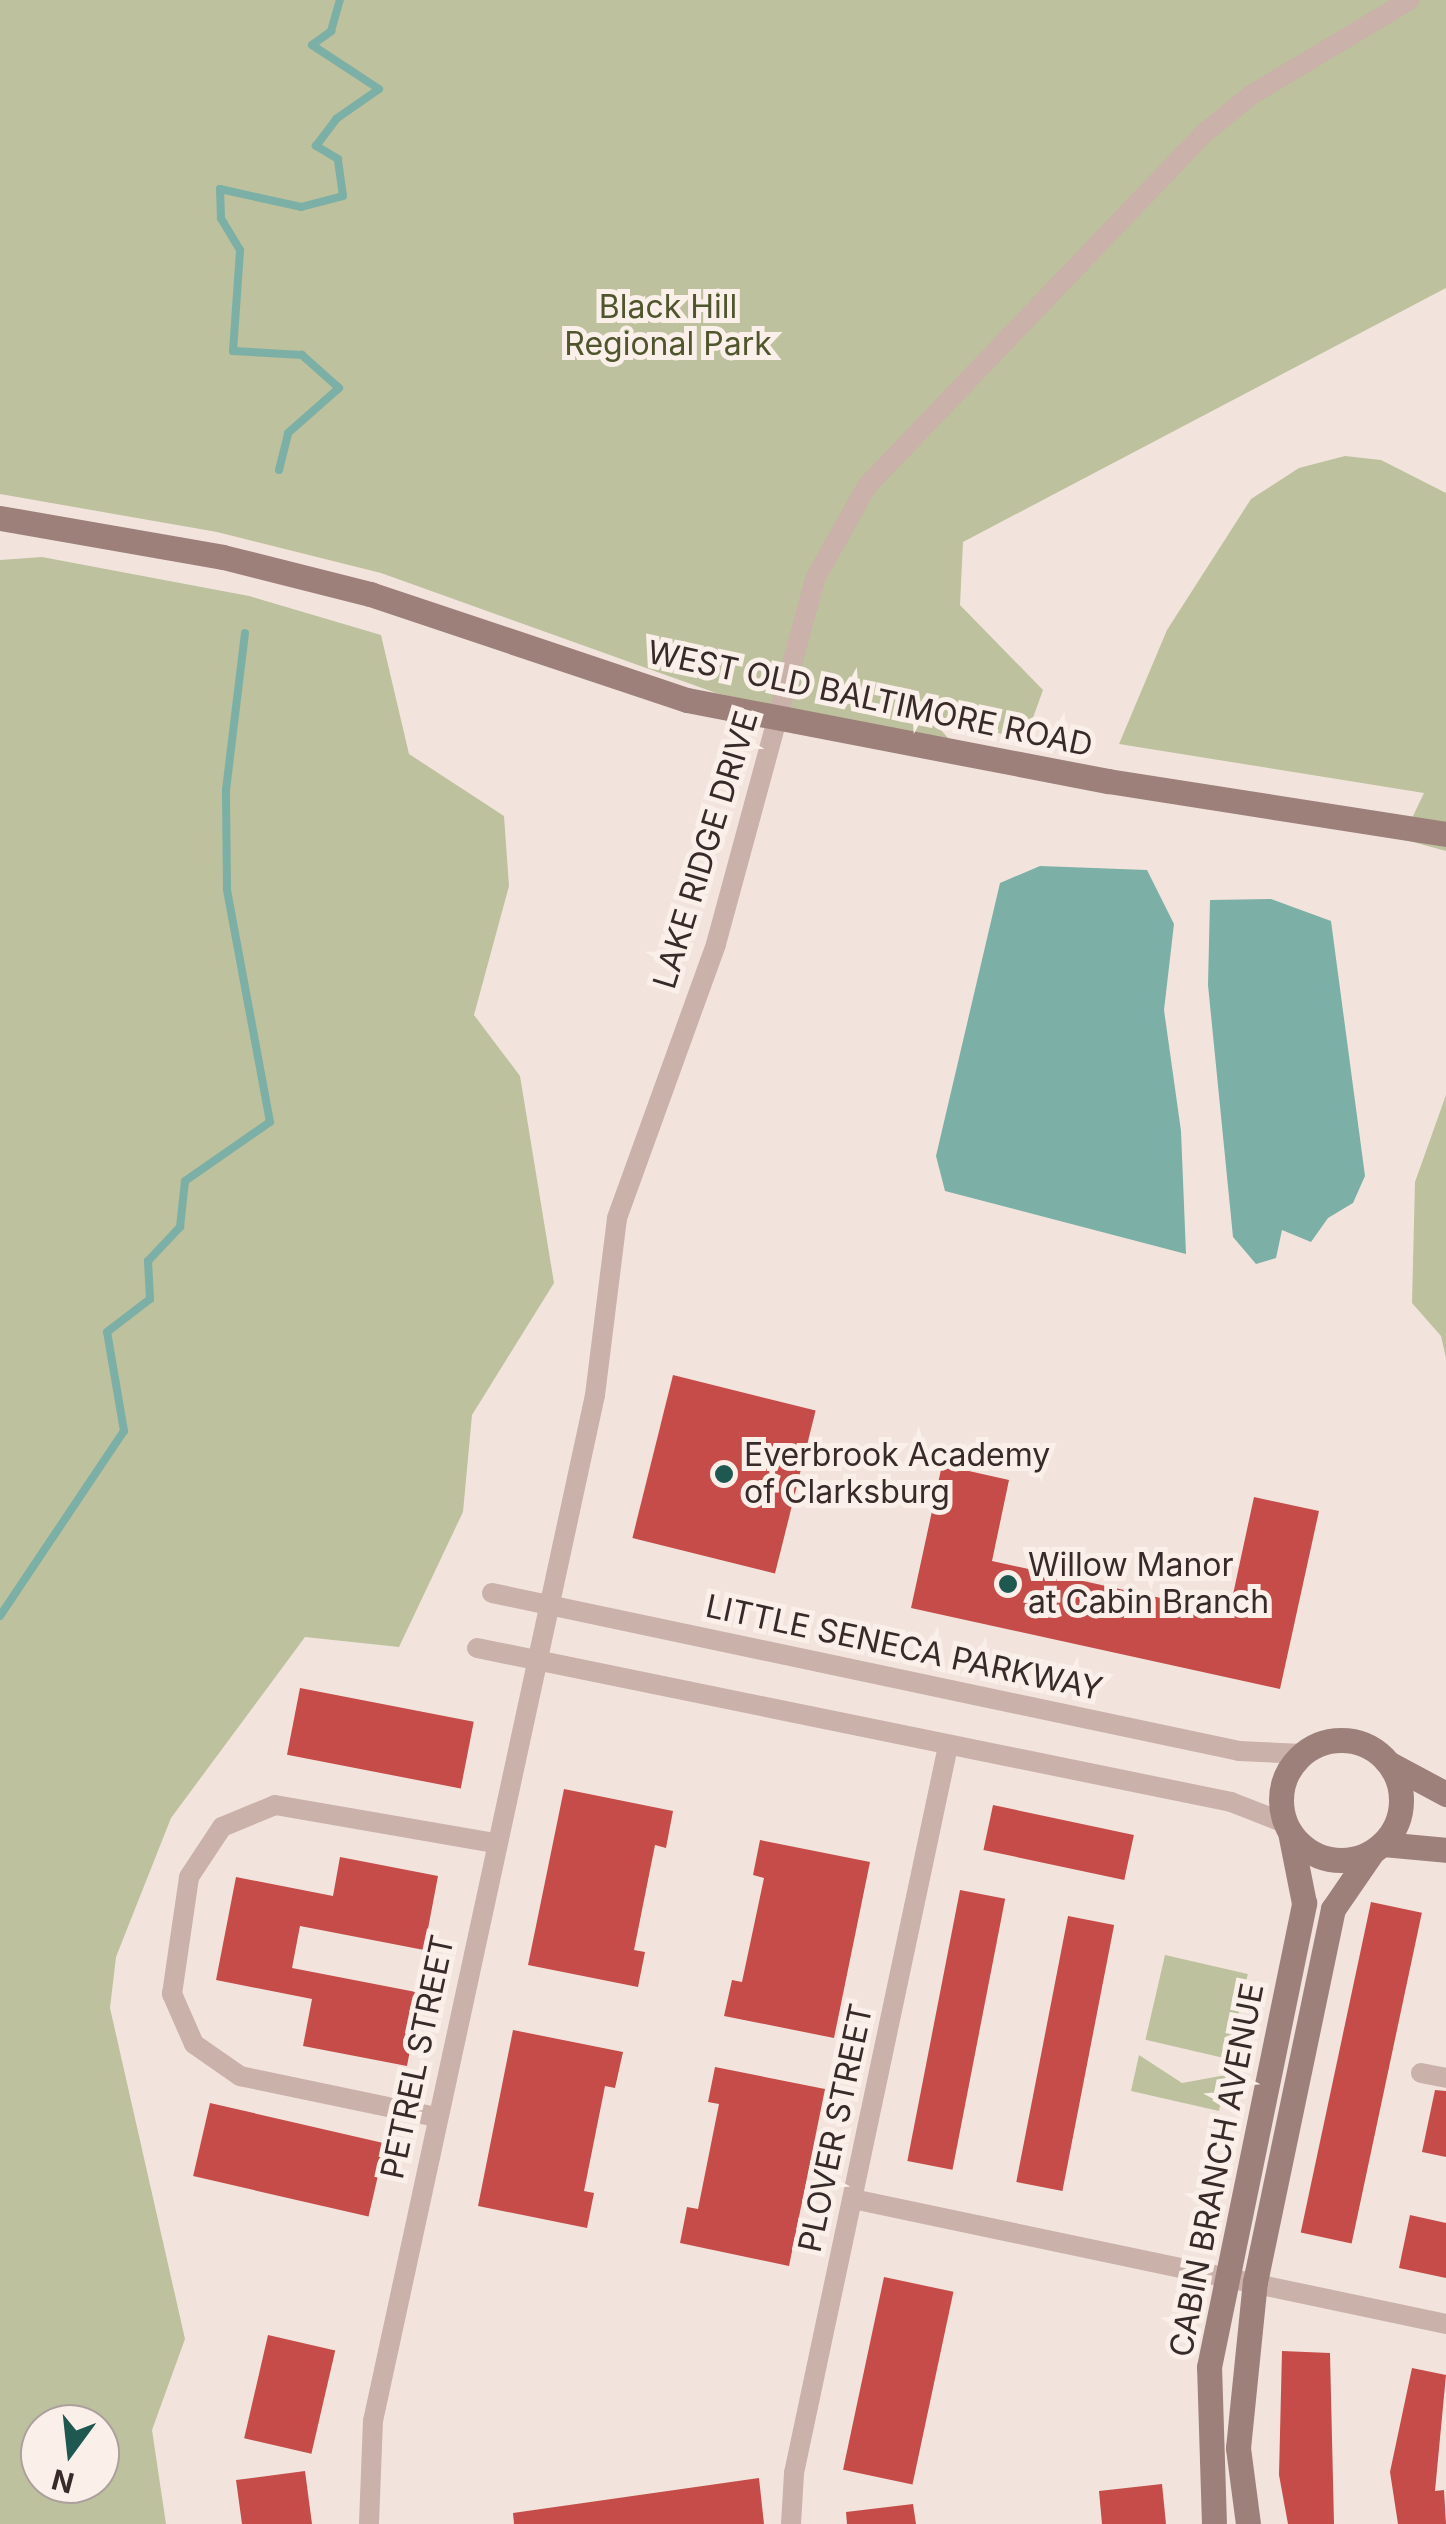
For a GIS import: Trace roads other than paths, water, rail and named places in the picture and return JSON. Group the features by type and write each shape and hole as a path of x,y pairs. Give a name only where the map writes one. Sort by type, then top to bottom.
{"street":[{"name":"LAKE RIDGE DRIVE","path":"544,1605 595,1395 617,1218 716,944 778,719 798,626 833,537 909,438 1202,135 1251,95 1410,0"},
{"name":"WEST OLD BALTIMORE ROAD","path":"0,518 223,557 351,589 616,679 778,719 1446,834"},
{"name":"LITTLE SENECA PARKWAY","path":"492,1594 1239,1752 1303,1754"},
{"name":"PETREL STREET","path":"369,2524 373,2420 544,1605"},
{"path":"478,1648 1232,1802 1288,1828 1336,1860 1378,1848 1446,1850"},
{"path":"1288,1828 1283,1785 1303,1754 1348,1740 1446,1794"},
{"name":"PLOVER STREET","path":"792,2524 794,2474 948,1746"},
{"path":"1378,1848 1400,1814 1390,1764"},
{"path":"436,2117 240,2076 194,2044 172,1994 188,1877 222,1828 275,1805 494,1843"},
{"name":"CABIN BRANCH AVENUE","path":"1214,2524 1209,2367 1224,2277 1304,1903 1288,1828"},
{"name":"CABIN BRANCH AVENUE","path":"1248,2524 1238,2448 1255,2282 1333,1909 1378,1848"},
{"path":"1421,2073 1446,2078"},
{"path":"852,2199 1446,2324"}],"water":[{"path":"1040,866 1147,870 1174,924 1164,1010 1181,1131 1186,1254 945,1191 936,1156 1000,883"},
{"path":"1271,899 1331,921 1365,1176 1353,1203 1328,1218 1311,1242 1282,1230 1276,1258 1256,1264 1233,1237 1208,985 1210,900"}],"waterway":[{"path":"279,470 288,433 339,388 302,355 233,351 240,250 221,218 220,189 301,207 343,196 338,159 316,146 336,119 379,89 312,45 331,31 340,0"},
{"path":"0,1616 124,1431 107,1332 150,1299 148,1261 180,1227 185,1181 270,1122 227,889 226,790 245,633"}],"place":[{"name":"Everbrook Academy of Clarksburg","path":"724,1474"},
{"name":"Willow Manor at Cabin Branch","path":"1008,1584"}],"park label":[{"name":"Black Hill Regional Park","path":"668,326"}]}
